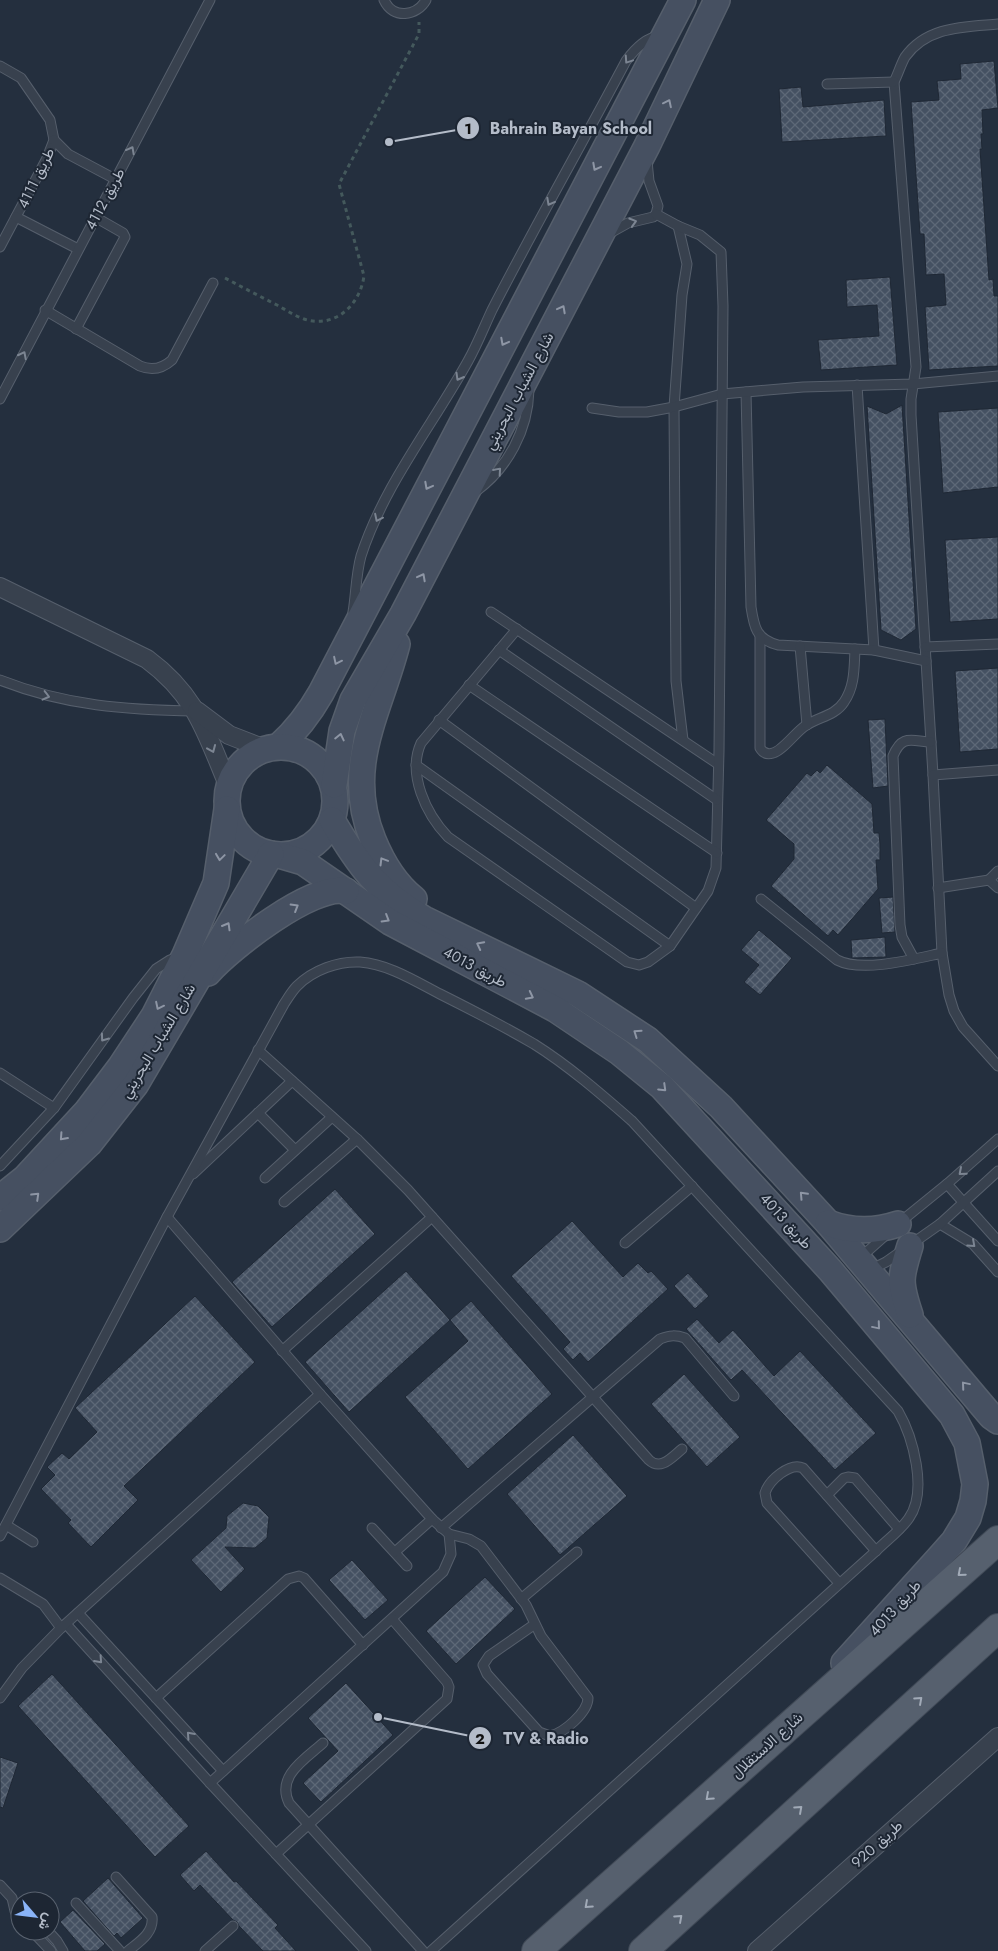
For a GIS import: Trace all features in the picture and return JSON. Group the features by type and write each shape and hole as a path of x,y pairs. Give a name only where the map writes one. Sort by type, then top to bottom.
{"main road":[{"name":"شارع الاستقلال","path":"536,1951 998,1540"},
{"path":"643,1951 998,1628"}],"street":[{"path":"228,798 234,774 242,763 252,754 272,747 294,733 309,714 684,0"},
{"name":"شارع الشباب البحريني","path":"334,785 338,747 353,700 403,614 594,249 647,146 717,0"},
{"path":"0,587 147,659 167,674 196,711 229,735 272,747 294,748 307,752 319,761 328,772 334,785 336,802 332,820 326,832 317,842 305,850 293,854 275,855 255,849 242,838 232,824 228,798 196,711"},
{"path":"403,614 393,658 364,750 361,776 362,802 368,828 378,853 391,875 409,895 454,932"},
{"name":"شارع الشباب البحريني","path":"0,1198 25,1178 87,1111 121,1066 154,1016 216,883 228,798"},
{"name":"طريق 4013","path":"332,820 360,865 378,886 400,905 424,919 578,994 648,1040 721,1107 828,1222 852,1274 952,1415 967,1443 975,1484 974,1501 968,1518 954,1541 793,1721"},
{"name":"شارع الشباب البحريني","path":"0,1229 89,1144 136,1084 180,1007 275,855"},
{"name":"طريق 4013","path":"275,855 303,862 390,922 555,1009 619,1052 662,1086 852,1274 912,1322 991,1416 998,1421"},
{"path":"180,1007 216,964 260,928 316,896 338,889 346,891"},
{"path":"828,1222 846,1228 864,1230 898,1224"},
{"path":"910,1246 900,1284 912,1322"},
{"name":"طريق 920","path":"757,1951 998,1737"}],"lane":[{"name":"طريق 4112","path":"0,399 45,310 210,0"},
{"path":"384,0 391,10 398,13 413,13 420,9 426,0"},
{"path":"998,24 947,28 918,43 905,58 894,82 916,367 911,415 942,953 949,995 954,1011 963,1027 998,1066"},
{"name":"طريق 4111","path":"0,66 21,78 50,120 54,140 0,247"},
{"path":"827,84 894,82"},
{"path":"54,140 68,154 115,179"},
{"path":"594,249 618,227 653,217 656,214 658,206 652,192 647,170 647,146"},
{"path":"517,629 421,743 416,765 420,787 431,816 448,837 627,962 639,965 648,962 670,946 712,883 717,853 723,306 720,252 700,235 656,214"},
{"path":"16,218 78,249"},
{"path":"76,329 125,238 123,233 95,218"},
{"path":"678,226 686,264 674,407 676,681 683,740"},
{"path":"45,310 140,366 153,369 160,368 172,360 176,354 213,283"},
{"path":"592,408 619,412 647,412 722,394 803,387 913,384 998,376"},
{"path":"857,385 874,650"},
{"path":"746,392 751,607 753,624 760,636 768,642 778,645 874,650 926,661"},
{"path":"491,612 718,764"},
{"path":"760,636 760,748 763,752 770,754 776,752 806,725 827,717 844,703 853,685 855,649"},
{"path":"925,647 998,644"},
{"path":"800,646 806,725"},
{"path":"499,650 717,800"},
{"path":"0,680 29,691 68,701 148,710 196,711"},
{"path":"469,685 717,853"},
{"path":"439,720 696,908"},
{"path":"914,959 902,938 900,925 893,756 898,745 905,740 931,742"},
{"path":"416,765 670,946"},
{"path":"933,775 998,770"},
{"path":"938,888 989,880 998,871"},
{"path":"989,880 998,888"},
{"path":"761,899 837,960 845,964 864,966 942,953"},
{"path":"0,1166 54,1108 156,969 170,960 184,955"},
{"path":"0,1536 167,1217 258,1050 284,1004 298,986 316,972 337,964 359,962 381,966 402,975 499,1024 535,1045 569,1068 632,1121 898,1411 907,1427 912,1445 918,1484 917,1502 910,1518 899,1529 432,1951"},
{"path":"258,1050 357,1139 432,1217 652,1463 661,1465 682,1449"},
{"path":"0,1073 54,1108"},
{"path":"188,1179 292,1081"},
{"path":"258,1114 295,1150"},
{"path":"265,1178 332,1117"},
{"path":"284,1202 357,1139"},
{"path":"852,1274 898,1224 998,1139"},
{"path":"852,1274 886,1262 910,1246 940,1224 998,1171"},
{"path":"947,1184 998,1241"},
{"path":"625,1243 692,1186"},
{"path":"167,1217 282,1351 432,1519 445,1531 481,1546 521,1599 546,1642 588,1698 586,1709 583,1713 560,1732 550,1736 539,1732 487,1674 483,1665 488,1656 535,1624"},
{"path":"282,1351 432,1217"},
{"path":"940,1224 973,1244 998,1272"},
{"path":"445,1531 660,1339 668,1336 685,1338 734,1396"},
{"path":"0,1698 22,1668 63,1626 320,1394"},
{"path":"839,1583 767,1503 765,1493 769,1485 788,1468 798,1466 807,1472 876,1550"},
{"path":"827,1494 844,1478 855,1478 899,1529"},
{"path":"395,1552 432,1519"},
{"path":"6,1525 33,1542"},
{"path":"372,1528 407,1566"},
{"path":"210,1783 443,1572 451,1554 451,1544 445,1531"},
{"path":"521,1599 577,1552"},
{"path":"156,1698 293,1576 304,1578 363,1645"},
{"path":"0,1578 43,1604 120,1684 366,1951"},
{"path":"78,1613 223,1771"},
{"path":"276,1854 447,1699 449,1687 446,1682 392,1619"},
{"path":"120,1684 133,1673"},
{"path":"323,1743 293,1770 286,1782 284,1789 289,1803 423,1951"},
{"path":"116,1877 152,1917 153,1924 150,1932 128,1951"},
{"path":"0,1885 10,1894"},
{"path":"76,1903 120,1951"},
{"path":"206,1951 233,1926"},
{"path":"42,1941 51,1951"}],"path":[{"path":"213,283 218,274 296,315 314,321 332,319 341,315 355,302 363,285 364,276 339,184 419,34 420,9"}],"building":[{"path":"994,61 998,108 982,110 983,134 981,134 982,149 980,149 989,280 993,279 994,296 998,296 998,366 929,370 925,307 946,305 944,274 926,275 924,234 920,234 911,102 939,100 937,81 961,79 960,64"},
{"path":"801,87 803,107 884,100 886,136 782,142 779,89"},
{"path":"890,277 897,365 821,370 818,340 879,336 877,305 847,307 846,280"},
{"path":"902,405 916,629 901,640 881,630 867,406 886,414"},
{"path":"998,408 998,487 943,493 938,412"},
{"path":"998,537 998,619 950,622 945,540"},
{"path":"998,668 998,749 960,752 955,671"},
{"path":"885,719 888,786 873,788 868,720"},
{"path":"827,765 872,804 874,833 879,833 880,844 880,860 876,860 878,889 838,935 833,930 828,936 771,886 794,859 794,844 766,820 807,773 811,776 817,770 820,773"},
{"path":"893,897 895,932 882,933 879,898"},
{"path":"759,930 792,958 760,995 744,982 759,965 741,950"},
{"path":"885,937 886,957 852,958 851,940"},
{"path":"335,1189 375,1234 272,1327 232,1282"},
{"path":"572,1221 623,1277 638,1263 648,1273 651,1271 668,1289 588,1362 580,1353 573,1360 563,1349 570,1342 511,1276"},
{"path":"406,1271 450,1320 349,1412 305,1362"},
{"path":"688,1273 709,1296 695,1309 674,1286"},
{"path":"195,1296 255,1362 124,1486 138,1500 91,1547 68,1523 71,1520 41,1489 55,1475 47,1467 62,1453 69,1459 97,1432 75,1408"},
{"path":"471,1301 552,1394 468,1469 405,1397 468,1341 450,1320"},
{"path":"697,1319 719,1343 733,1330 774,1376 800,1351 876,1433 835,1470 742,1370 731,1380 686,1329"},
{"path":"684,1374 740,1437 707,1467 651,1404"},
{"path":"573,1435 627,1496 560,1555 507,1494"},
{"path":"243,1503 258,1506 269,1517 267,1538 255,1548 225,1547 245,1569 221,1592 191,1560 226,1528 227,1516"},
{"path":"352,1560 388,1600 365,1620 329,1580"},
{"path":"485,1577 515,1609 456,1664 426,1631"},
{"path":"52,1674 189,1826 155,1857 18,1706"},
{"path":"346,1683 393,1735 321,1802 303,1783 338,1751 308,1718"},
{"path":"0,1757 18,1763 3,1808 0,1807"},
{"path":"206,1851 234,1882 236,1881 278,1925 275,1928 296,1951 263,1951 200,1885 194,1891 180,1875"},
{"path":"108,1878 143,1918 121,1938 117,1933 114,1936 83,1901"},
{"path":"73,1910 105,1944 97,1951 85,1951 60,1922"}],"place":[{"name":"Bahrain Bayan School","path":"389,142"},
{"name":"TV & Radio","path":"378,1717"}]}
